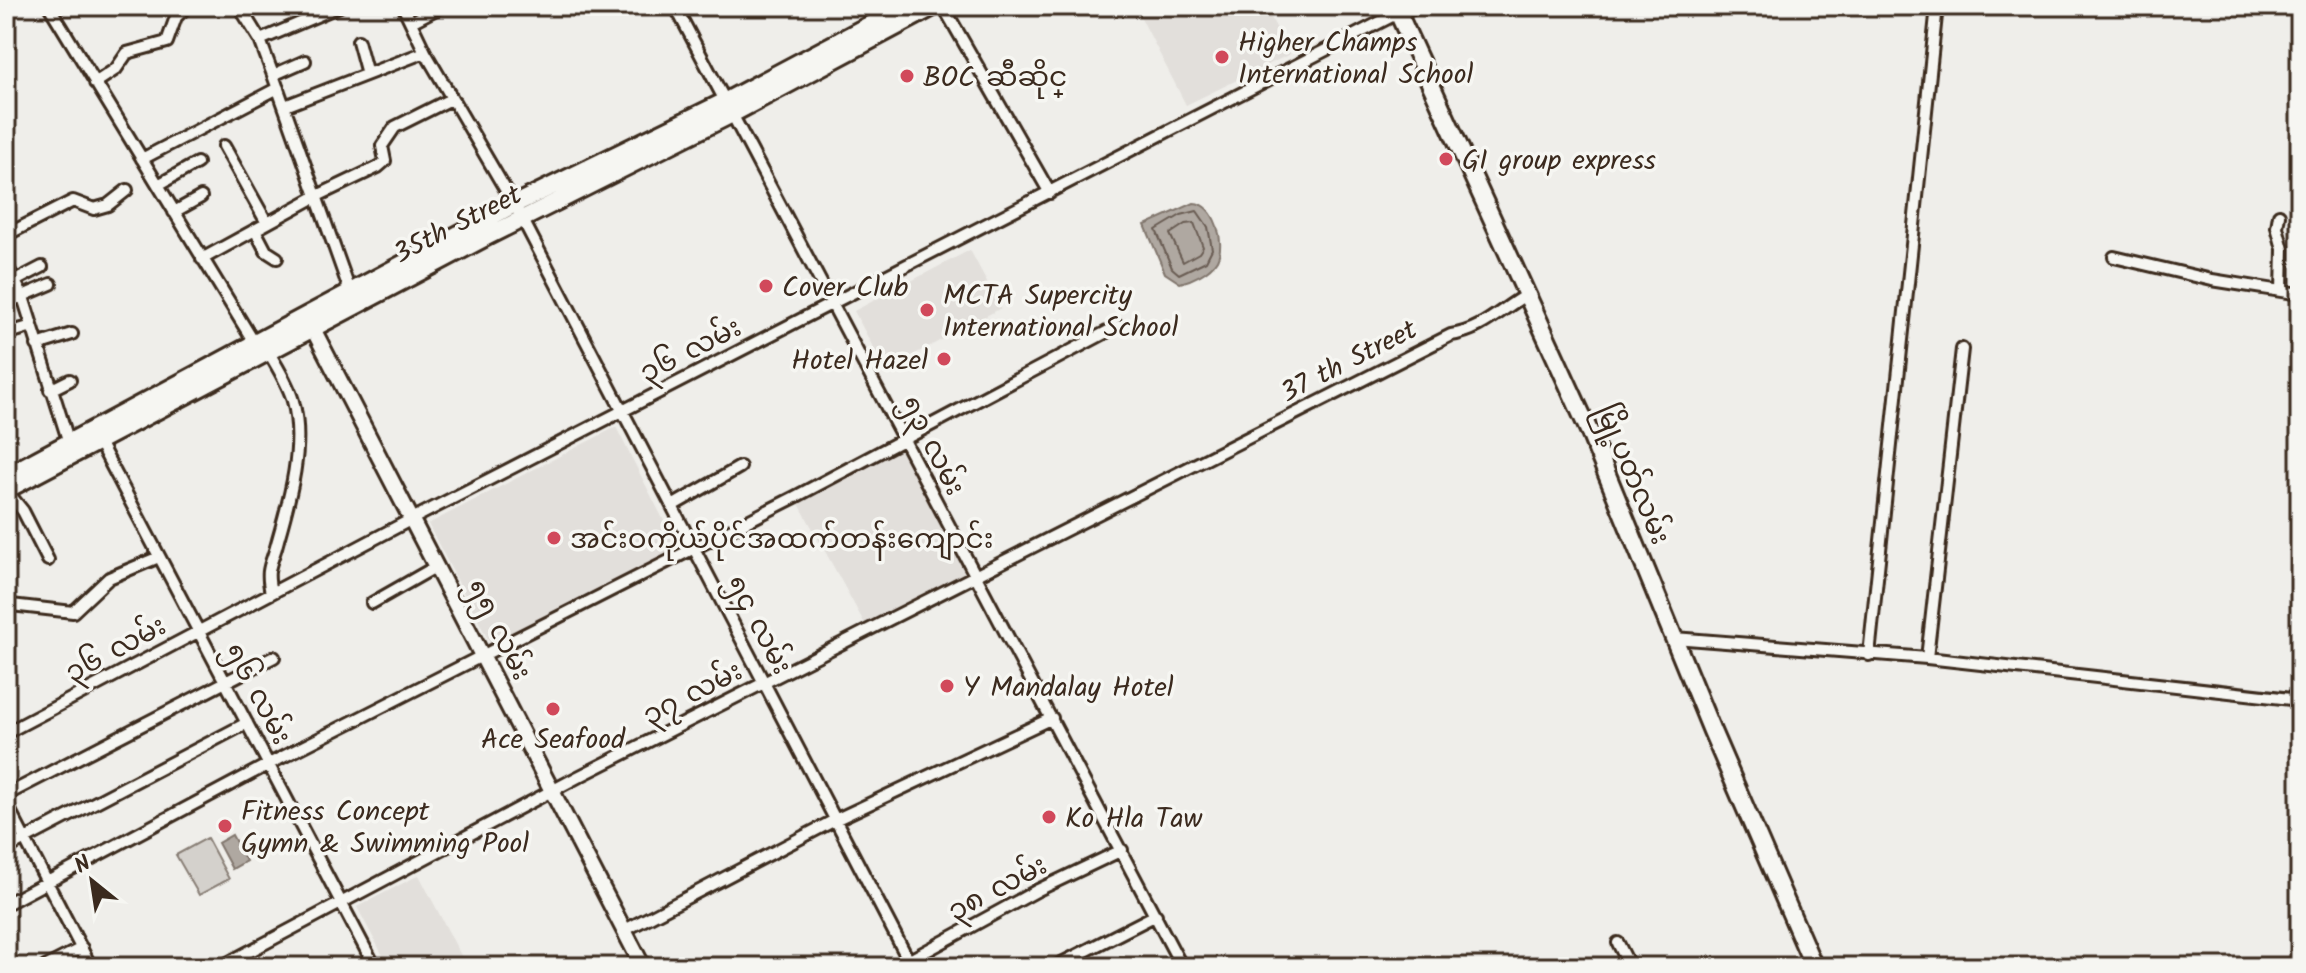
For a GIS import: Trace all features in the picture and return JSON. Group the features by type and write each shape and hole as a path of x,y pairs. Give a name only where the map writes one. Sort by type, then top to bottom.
{"main road":[{"path":"729,107 905,6"},
{"name":"35th Street","path":"6,490 96,436 518,212 935,6"},
{"name":"မြို့ပတ်လမ်း","path":"1396,9 1590,433 1814,967"},
{"name":"၅၅ လမ်း","path":"310,322 643,967"},
{"name":"35th Street","path":"6,476 69,443 96,436"}],"street":[{"path":"49,6 202,259 290,392 296,416 294,477 278,543 267,567 271,593"},
{"path":"170,6 176,17"},
{"path":"95,83 116,69 127,53 167,42 176,17 187,6"},
{"path":"239,6 260,40 354,299"},
{"path":"260,40 340,6"},
{"name":"၅၄ လမ်း","path":"403,6 451,99 518,212 911,964"},
{"path":"413,21 442,6"},
{"name":"၅၃ လမ်း","path":"675,6 1182,967"},
{"path":"943,6 1050,193"},
{"path":"1396,9 1418,6"},
{"path":"1869,655 1937,6"},
{"name":"၃၆ လမ်း","path":"6,733 412,519 1050,193 1396,9"},
{"path":"358,41 367,74"},
{"path":"285,106 425,52"},
{"path":"273,75 305,61"},
{"path":"142,159 278,88"},
{"path":"202,259 315,197 378,167 385,161 382,146 388,133 451,99"},
{"path":"224,146 267,223"},
{"path":"158,185 197,163"},
{"path":"6,235 73,201 94,209 108,205 127,190"},
{"path":"174,212 201,197"},
{"path":"2279,215 2277,227 2283,249 2282,291"},
{"path":"255,230 266,251 277,258"},
{"path":"2114,257 2212,280 2300,294"},
{"path":"6,264 23,297 69,443"},
{"path":"15,281 42,267"},
{"path":"6,303 51,284"},
{"name":"37 th Street","path":"1189,468 1451,335 1483,326 1492,315 1526,295"},
{"path":"6,334 32,326"},
{"path":"6,904 269,764 694,549 1118,326"},
{"path":"37,345 72,334"},
{"path":"1927,658 1962,349"},
{"path":"6,376 7,382"},
{"path":"50,390 70,380"},
{"name":"၅၆ လမ်း","path":"96,436 375,967"},
{"path":"672,506 740,467"},
{"name":"၃၇ လမ်း","path":"220,967 554,790 1189,468"},
{"path":"6,490 23,511 48,560"},
{"path":"11,605 71,612 109,578 159,557"},
{"path":"372,603 437,566"},
{"path":"1674,638 1927,658 2300,700"},
{"path":"6,795 274,657"},
{"path":"625,930 835,820 1052,718"},
{"path":"6,849 247,723"},
{"path":"6,803 91,967"},
{"name":"၃၈ လမ်း","path":"897,967 911,964 1038,890 1122,850"},
{"path":"1054,967 1156,915"},
{"path":"1618,943 1630,967"},
{"path":"45,967 82,948"}],"shaded area":[{"name":"Higher Champs International School","path":"1135,6 1265,6 1290,54 1186,105"},
{"name":"MCTA Supercity International School","path":"970,250 1001,308 885,370 854,311"},
{"name":"အင်းဝကိုယ်ပိုင်အထက်တန်းကျောင်း","path":"616,427 680,552 493,649 428,524"},
{"path":"902,449 968,573 866,626 798,502"},
{"path":"207,838 229,879 199,895 176,855"},
{"path":"419,875 467,967 389,967 357,907"}],"water":[{"path":"1194,203 1208,210 1213,217 1219,235 1219,253 1217,260 1205,272 1180,283 1165,273 1145,225"},
{"path":"232,835 246,861 232,869 218,843"}],"place":[{"name":"Higher Champs International School","path":"1222,57"},
{"name":"BOC ဆီဆိုင္","path":"907,76"},
{"name":"GI group express","path":"1446,159"},
{"name":"Cover Club","path":"766,286"},
{"name":"MCTA Supercity International School","path":"927,310"},
{"name":"Hotel Hazel","path":"944,359"},
{"name":"အင်းဝကိုယ်ပိုင်အထက်တန်းကျောင်း","path":"554,538"},
{"name":"Y Mandalay Hotel","path":"947,686"},
{"name":"Ace Seafood","path":"553,709"},
{"name":"Ko Hla Taw","path":"1049,817"},
{"name":"Fitness Concept Gymn & Swimming Pool","path":"225,826"}]}
